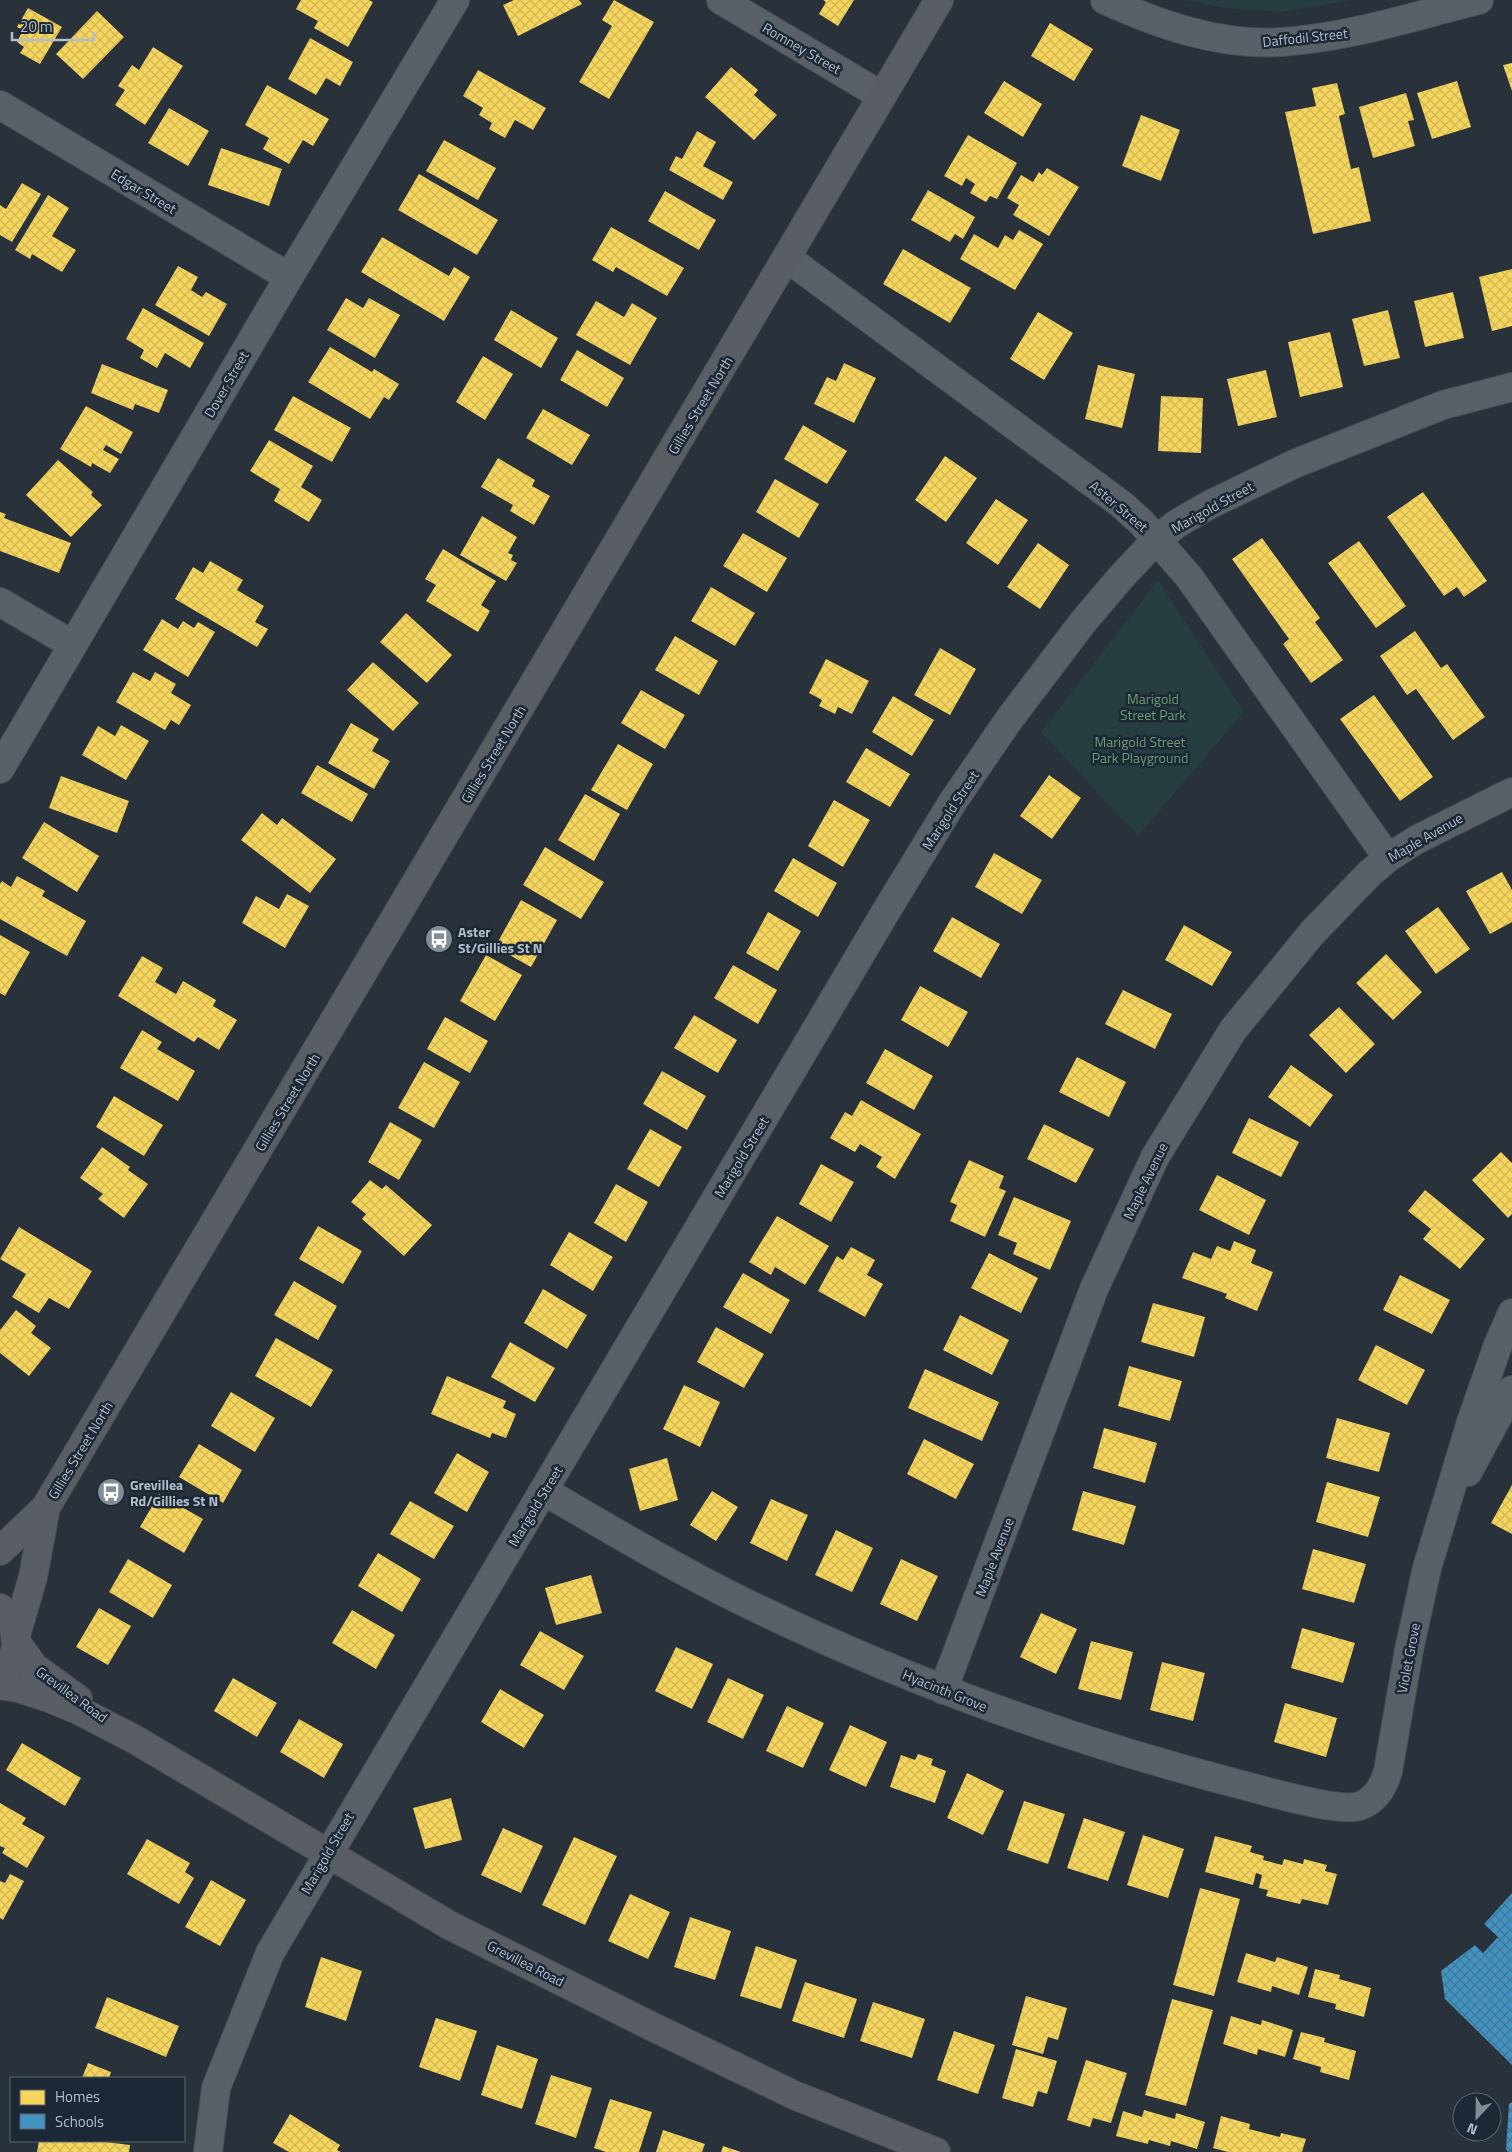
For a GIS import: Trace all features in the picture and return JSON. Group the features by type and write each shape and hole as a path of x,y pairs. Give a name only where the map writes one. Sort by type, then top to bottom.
{"main road":[{"name":"Gillies Street North","path":"0,1551 46,1507 939,0"},
{"name":"Gillies Street North","path":"0,1676 12,1662 16,1638 33,1577 46,1507"},
{"path":"0,1608 10,1620 16,1638"},
{"name":"Grevillea Road","path":"16,1638 34,1667 134,1739"},
{"name":"Grevillea Road","path":"0,1685 18,1688 62,1704 134,1739 449,1925 651,2026 794,2095 936,2152"}],"street":[{"name":"Dover Street","path":"0,769 289,276 455,0"},
{"name":"Romney Street","path":"721,0 882,96"},
{"name":"Daffodil Street","path":"1105,0 1152,20 1184,30 1228,39 1280,42 1356,31 1478,0"},
{"name":"Edgar Street","path":"0,105 289,276"},
{"name":"Aster Street","path":"787,258 1121,504 1157,539 1189,577 1388,858"},
{"name":"Marigold Street","path":"208,2152 216,2088 266,1962 328,1852 544,1491 880,921 952,803 1008,721 1084,622 1123,575 1157,539 1178,523 1294,464 1443,405 1512,387"},
{"path":"0,602 73,645"},
{"name":"Maple Avenue","path":"944,1690 1094,1289 1155,1157 1233,1030 1312,933 1358,884 1388,858 1448,822 1512,792"},
{"name":"Violet Grove","path":"1373,1798 1385,1781 1390,1765 1415,1623 1428,1568 1471,1422 1498,1345 1512,1313"},
{"name":"Violet Grove","path":"1443,1516 1512,1390"},
{"name":"Hyacinth Grove","path":"544,1491 688,1573 747,1603 814,1635 999,1711 1109,1747 1259,1789 1343,1808 1357,1807 1373,1798"}],"green space":[{"path":"1186,0 1351,0 1281,12 1224,8"},
{"name":"Marigold Street Park","path":"1158,580 1244,712 1138,836 1041,732"}],"building: Homes":[{"path":"301,0 369,0 373,2 348,47 314,28 318,21 296,9"},
{"path":"514,0 579,0 582,4 518,36 503,5"},
{"path":"614,0 654,22 609,99 579,82 612,26 602,20"},
{"path":"823,0 854,0 838,26 819,14 826,2"},
{"path":"28,8 62,27 40,64 20,53 24,47 17,42 23,30 17,27"},
{"path":"97,11 124,37 83,79 56,54"},
{"path":"1050,23 1093,49 1074,81 1031,56"},
{"path":"310,38 353,62 340,86 326,78 316,95 288,79"},
{"path":"153,47 183,66 145,125 115,105 125,90 118,86 132,65 139,70"},
{"path":"1512,63 1512,91 1503,65"},
{"path":"731,67 758,90 754,95 777,115 754,140 705,97"},
{"path":"478,70 546,108 533,130 515,120 505,138 489,129 492,123 479,115 483,108 463,96"},
{"path":"1004,81 1042,104 1023,137 984,113"},
{"path":"1457,81 1471,127 1432,139 1417,93"},
{"path":"1337,83 1345,114 1339,116 1351,169 1359,167 1371,221 1313,234 1285,112 1316,106 1312,88"},
{"path":"267,85 329,119 313,146 303,140 289,164 263,149 269,138 245,125"},
{"path":"1406,93 1414,120 1408,121 1415,146 1373,158 1359,107"},
{"path":"169,108 209,131 188,166 148,143"},
{"path":"1141,115 1180,130 1161,181 1122,166"},
{"path":"697,131 716,142 703,166 733,182 723,200 669,170 676,156 682,159"},
{"path":"968,135 1017,163 997,199 990,196 986,202 970,193 975,184 966,178 962,186 944,176"},
{"path":"444,140 496,168 478,200 426,171"},
{"path":"221,148 282,169 269,206 208,185"},
{"path":"1047,168 1079,187 1049,236 1013,215 1019,205 1007,198 1021,175 1033,182 1039,172 1042,175"},
{"path":"419,174 498,220 477,255 398,210"},
{"path":"22,183 41,194 12,242 0,235 0,205 6,209"},
{"path":"928,190 975,217 963,239 955,234 950,242 911,220"},
{"path":"665,191 716,220 699,250 648,221"},
{"path":"48,195 69,208 52,236 76,250 62,272 32,254 30,259 15,250"},
{"path":"611,227 684,268 667,296 616,267 613,272 592,260"},
{"path":"1019,230 1043,244 1015,290 960,259 974,234 998,248 1005,235 1013,240"},
{"path":"382,237 449,276 454,267 470,277 444,321 361,272"},
{"path":"903,249 971,288 950,323 883,284"},
{"path":"178,266 198,277 191,290 202,297 206,292 227,304 209,336 155,305"},
{"path":"1512,269 1512,326 1492,331 1479,277"},
{"path":"1453,292 1464,338 1425,347 1414,301"},
{"path":"346,298 363,308 369,298 400,315 375,358 327,330"},
{"path":"596,301 624,317 632,303 657,318 630,365 576,335"},
{"path":"143,308 204,343 190,368 165,353 157,368 140,358 144,350 126,339"},
{"path":"511,310 558,338 541,368 494,340"},
{"path":"1388,310 1400,358 1364,366 1352,319"},
{"path":"1038,312 1073,333 1044,380 1010,359"},
{"path":"1330,332 1343,387 1300,397 1288,342"},
{"path":"330,347 372,372 374,369 399,384 389,400 384,397 370,419 308,382"},
{"path":"577,350 624,378 607,407 560,380"},
{"path":"483,356 513,374 485,420 456,402"},
{"path":"844,363 876,378 854,423 814,404 827,377 836,381"},
{"path":"102,364 168,390 159,413 135,404 133,410 91,393"},
{"path":"1098,365 1135,374 1122,428 1085,419"},
{"path":"1266,370 1277,417 1238,426 1227,379"},
{"path":"293,396 351,428 332,462 274,430"},
{"path":"1161,396 1203,398 1201,453 1158,451"},
{"path":"86,406 133,432 121,454 106,445 103,450 119,459 110,473 92,463 91,467 60,449"},
{"path":"543,409 590,435 572,465 526,438"},
{"path":"803,425 847,451 827,484 784,459"},
{"path":"269,440 313,466 301,487 322,500 309,522 274,501 280,489 250,471"},
{"path":"945,456 977,478 946,522 915,500"},
{"path":"498,458 535,480 532,486 550,496 534,525 510,511 513,505 481,487"},
{"path":"58,460 93,492 91,495 102,505 71,537 26,495"},
{"path":"775,479 819,504 799,538 756,512"},
{"path":"1423,492 1487,581 1464,597 1457,587 1444,596 1387,517"},
{"path":"996,499 1028,520 998,565 966,543"},
{"path":"0,512 6,514 4,518 71,543 59,573 0,551"},
{"path":"482,516 517,537 508,553 513,555 511,560 517,563 506,581 460,555"},
{"path":"743,533 787,558 767,592 723,566"},
{"path":"1262,538 1320,618 1315,622 1343,660 1311,683 1283,644 1289,639 1232,559"},
{"path":"1359,541 1406,606 1376,628 1328,563"},
{"path":"1038,543 1069,565 1040,609 1007,587"},
{"path":"443,549 496,581 481,605 490,611 478,632 426,601 436,585 425,579"},
{"path":"210,561 243,580 237,590 264,606 255,622 268,629 257,647 175,599 193,567 203,573"},
{"path":"711,587 755,613 735,646 691,621"},
{"path":"406,613 452,655 427,683 380,642"},
{"path":"162,619 178,629 183,621 194,628 198,622 215,632 188,677 143,650"},
{"path":"1415,631 1441,668 1447,664 1485,717 1453,740 1416,689 1407,695 1380,656"},
{"path":"675,636 718,661 699,695 655,670"},
{"path":"940,648 976,669 950,715 914,695"},
{"path":"826,659 869,681 852,714 838,707 835,714 819,706 822,700 809,693"},
{"path":"373,662 419,703 393,731 347,690"},
{"path":"133,672 150,681 155,672 176,684 171,693 191,705 179,725 171,720 165,730 116,702"},
{"path":"641,690 685,715 665,749 621,723"},
{"path":"1374,695 1433,777 1400,801 1340,719"},
{"path":"893,696 934,720 912,756 872,732"},
{"path":"351,723 379,739 372,751 390,761 374,789 328,763"},
{"path":"121,725 149,741 126,780 82,755 98,726 115,736"},
{"path":"618,744 653,764 627,810 591,790"},
{"path":"866,748 910,774 890,807 846,782"},
{"path":"317,765 368,794 352,822 301,793"},
{"path":"1049,775 1081,798 1052,839 1020,816"},
{"path":"61,776 129,801 117,833 49,808"},
{"path":"585,794 620,814 594,861 558,840"},
{"path":"834,800 870,820 843,867 808,846"},
{"path":"262,813 277,825 282,818 336,859 310,893 241,840"},
{"path":"44,822 99,856 77,892 22,858"},
{"path":"545,847 604,882 581,919 523,885"},
{"path":"994,853 1042,880 1022,914 975,887"},
{"path":"793,858 837,883 818,917 774,891"},
{"path":"1502,872 1512,890 1512,922 1490,934 1466,891"},
{"path":"17,876 45,891 42,896 86,921 67,956 0,919 0,884 2,881 11,887"},
{"path":"287,894 309,906 285,948 242,923 256,896 279,909"},
{"path":"521,900 557,920 531,967 495,947"},
{"path":"1438,907 1470,949 1436,974 1405,931"},
{"path":"768,912 801,931 778,971 746,953"},
{"path":"952,917 1000,944 981,978 933,951"},
{"path":"1184,925 1232,952 1212,986 1165,960"},
{"path":"0,935 30,952 5,996 0,993"},
{"path":"1386,954 1422,992 1393,1020 1356,983"},
{"path":"486,955 522,975 495,1021 460,1001"},
{"path":"142,956 163,968 155,982 176,994 183,981 216,1000 213,1006 237,1020 219,1050 198,1037 194,1042 118,996"},
{"path":"733,965 777,990 758,1024 714,998"},
{"path":"920,986 968,1012 948,1047 901,1020"},
{"path":"1123,990 1172,1014 1155,1049 1105,1024"},
{"path":"1339,1007 1375,1044 1346,1073 1309,1035"},
{"path":"694,1015 737,1040 718,1073 674,1048"},
{"path":"445,1017 488,1041 470,1073 427,1049"},
{"path":"142,1030 162,1042 157,1049 195,1071 178,1101 120,1068"},
{"path":"885,1049 933,1076 914,1110 866,1083"},
{"path":"1077,1057 1126,1082 1109,1117 1059,1092"},
{"path":"424,1062 460,1082 434,1128 398,1108"},
{"path":"1291,1065 1333,1095 1310,1127 1268,1097"},
{"path":"662,1071 706,1096 687,1130 643,1104"},
{"path":"114,1096 163,1125 144,1156 96,1127"},
{"path":"861,1100 921,1134 895,1179 876,1167 882,1157 860,1144 855,1152 830,1138 845,1112 852,1116"},
{"path":"1249,1118 1299,1142 1281,1177 1232,1153"},
{"path":"390,1122 422,1140 399,1180 368,1162"},
{"path":"1044,1124 1094,1149 1076,1183 1027,1159"},
{"path":"650,1129 682,1147 659,1187 627,1169"},
{"path":"102,1147 130,1167 128,1170 148,1184 124,1218 98,1199 103,1194 80,1178"},
{"path":"1501,1152 1512,1163 1512,1214 1508,1218 1472,1180"},
{"path":"969,1160 1004,1176 999,1188 1006,1191 985,1237 950,1221 957,1205 950,1202"},
{"path":"821,1164 854,1182 831,1222 799,1204"},
{"path":"1217,1175 1266,1200 1249,1235 1199,1210"},
{"path":"370,1180 382,1189 386,1185 432,1225 404,1256 362,1219 366,1214 351,1202"},
{"path":"616,1184 648,1202 626,1242 594,1223"},
{"path":"1425,1190 1485,1239 1460,1269 1423,1239 1431,1229 1408,1211"},
{"path":"1014,1197 1071,1221 1050,1270 1013,1254 1017,1243 998,1235"},
{"path":"777,1216 829,1246 805,1285 775,1267 771,1275 749,1262"},
{"path":"318,1226 362,1251 343,1284 299,1259"},
{"path":"19,1227 92,1271 69,1309 49,1298 39,1313 12,1297 26,1274 0,1259"},
{"path":"569,1232 613,1257 593,1291 550,1265"},
{"path":"1234,1241 1256,1250 1251,1263 1273,1272 1257,1311 1225,1298 1227,1294 1182,1278 1193,1252 1211,1259 1217,1246 1230,1251"},
{"path":"851,1247 875,1260 867,1275 883,1284 865,1317 818,1291 837,1256 843,1260"},
{"path":"989,1253 1038,1278 1021,1313 971,1288"},
{"path":"743,1273 790,1300 771,1334 723,1307"},
{"path":"1400,1275 1450,1300 1432,1334 1383,1310"},
{"path":"294,1281 337,1306 318,1340 274,1315"},
{"path":"543,1289 587,1315 567,1349 524,1323"},
{"path":"1153,1303 1205,1317 1194,1357 1141,1342"},
{"path":"16,1310 36,1326 31,1333 51,1348 29,1376 0,1353 0,1330"},
{"path":"960,1315 1009,1340 992,1375 943,1350"},
{"path":"716,1327 764,1354 744,1388 697,1362"},
{"path":"276,1338 333,1370 311,1407 255,1376"},
{"path":"510,1342 555,1368 535,1402 491,1377"},
{"path":"1376,1345 1425,1370 1407,1405 1358,1380"},
{"path":"1129,1366 1182,1381 1170,1421 1118,1406"},
{"path":"925,1369 999,1402 982,1441 908,1408"},
{"path":"447,1376 506,1401 503,1408 516,1414 506,1438 492,1433 490,1438 431,1414"},
{"path":"684,1385 720,1402 700,1447 663,1429"},
{"path":"231,1392 275,1418 255,1452 211,1426"},
{"path":"1337,1418 1390,1433 1379,1472 1326,1458"},
{"path":"1104,1428 1157,1443 1145,1483 1093,1468"},
{"path":"924,1439 974,1464 956,1499 907,1474"},
{"path":"199,1444 242,1470 223,1503 179,1477"},
{"path":"457,1453 489,1472 467,1512 434,1493"},
{"path":"667,1458 678,1500 640,1511 629,1469"},
{"path":"1327,1482 1380,1497 1368,1537 1316,1522"},
{"path":"1512,1485 1512,1534 1491,1523"},
{"path":"712,1491 738,1507 716,1541 690,1525"},
{"path":"1083,1491 1136,1506 1124,1545 1072,1530"},
{"path":"159,1494 203,1519 184,1553 140,1527"},
{"path":"771,1499 808,1515 787,1561 750,1543"},
{"path":"410,1501 454,1526 434,1559 390,1534"},
{"path":"836,1530 873,1548 852,1592 815,1575"},
{"path":"1313,1549 1366,1564 1354,1603 1302,1589"},
{"path":"378,1553 421,1579 402,1612 358,1586"},
{"path":"128,1559 172,1585 153,1618 109,1592"},
{"path":"901,1559 938,1576 917,1621 880,1604"},
{"path":"591,1575 602,1613 556,1625 545,1588"},
{"path":"99,1608 131,1626 108,1665 76,1647"},
{"path":"352,1610 395,1635 376,1669 332,1643"},
{"path":"1041,1613 1077,1629 1056,1674 1020,1657"},
{"path":"1302,1628 1355,1643 1343,1683 1291,1668"},
{"path":"540,1631 584,1656 564,1690 520,1665"},
{"path":"1091,1641 1133,1652 1121,1700 1078,1689"},
{"path":"676,1647 713,1664 692,1709 655,1691"},
{"path":"1162,1662 1205,1673 1193,1721 1150,1710"},
{"path":"233,1678 277,1703 257,1737 214,1711"},
{"path":"728,1678 764,1695 743,1739 707,1722"},
{"path":"500,1689 544,1715 524,1748 481,1722"},
{"path":"1285,1703 1337,1718 1326,1757 1274,1742"},
{"path":"787,1706 824,1723 803,1768 766,1751"},
{"path":"299,1719 343,1744 324,1778 280,1752"},
{"path":"850,1725 887,1742 866,1787 829,1770"},
{"path":"22,1743 81,1778 65,1806 6,1770"},
{"path":"918,1754 933,1759 931,1765 946,1771 935,1803 890,1787 901,1755 915,1760"},
{"path":"967,1773 1004,1791 983,1835 947,1818"},
{"path":"451,1798 462,1840 425,1849 413,1808"},
{"path":"1024,1801 1065,1814 1048,1864 1007,1850"},
{"path":"0,1803 26,1818 22,1824 45,1837 27,1868 2,1853 5,1848 0,1846"},
{"path":"1084,1818 1125,1832 1108,1881 1067,1868"},
{"path":"503,1828 543,1846 521,1893 481,1875"},
{"path":"1143,1835 1184,1849 1168,1898 1127,1885"},
{"path":"1215,1836 1252,1846 1250,1852 1264,1856 1263,1860 1282,1865 1284,1859 1303,1864 1304,1859 1327,1865 1325,1871 1337,1874 1328,1905 1302,1899 1300,1904 1266,1896 1268,1890 1259,1888 1262,1875 1256,1873 1253,1885 1205,1872"},
{"path":"574,1837 617,1856 585,1925 542,1905"},
{"path":"147,1839 190,1863 185,1872 194,1878 179,1904 127,1874"},
{"path":"10,1874 24,1881 3,1920 0,1918 0,1881 5,1883"},
{"path":"211,1880 246,1900 220,1946 185,1927"},
{"path":"1200,1888 1240,1899 1214,1996 1173,1985"},
{"path":"630,1894 670,1912 648,1959 608,1941"},
{"path":"690,1917 731,1931 715,1980 674,1967"},
{"path":"756,1946 797,1960 781,2009 740,1996"},
{"path":"1246,1953 1275,1962 1277,1957 1308,1967 1299,1995 1272,1986 1271,1992 1237,1982"},
{"path":"321,1957 362,1971 346,2021 305,2007"},
{"path":"1315,1969 1340,1975 1339,1979 1371,1988 1364,2017 1335,2009 1336,2004 1308,1997"},
{"path":"805,1982 857,1999 844,2038 792,2021"},
{"path":"1026,1996 1067,2008 1058,2040 1048,2037 1043,2054 1012,2045"},
{"path":"107,1997 179,2026 166,2057 95,2028"},
{"path":"1172,1999 1213,2010 1186,2106 1145,2095"},
{"path":"873,2002 925,2019 912,2058 860,2041"},
{"path":"1231,2016 1261,2025 1262,2020 1293,2030 1285,2057 1258,2049 1257,2055 1223,2044"},
{"path":"436,2018 477,2031 460,2081 419,2067"},
{"path":"954,2031 995,2045 978,2094 937,2080"},
{"path":"1301,2032 1325,2038 1324,2042 1356,2051 1349,2080 1320,2072 1321,2067 1293,2059"},
{"path":"497,2045 538,2059 522,2109 481,2095"},
{"path":"1016,2049 1057,2061 1047,2094 1038,2091 1033,2107 1002,2098"},
{"path":"1086,2060 1127,2073 1111,2123 1093,2118 1090,2127 1067,2120"},
{"path":"88,2063 111,2072 109,2077 82,2077"},
{"path":"551,2075 592,2088 576,2138 535,2124"},
{"path":"610,2099 652,2112 639,2152 606,2152 594,2148"},
{"path":"1144,2110 1175,2119 1176,2113 1205,2122 1197,2149 1171,2141 1170,2146 1149,2140 1148,2144 1116,2136 1123,2111 1142,2117"},
{"path":"290,2114 340,2145 337,2150 341,2152 289,2152 273,2143"},
{"path":"1221,2116 1250,2124 1249,2129 1280,2137 1281,2133 1306,2139 1302,2152 1228,2152 1213,2148"},
{"path":"663,2130 705,2144 702,2152 656,2152"},
{"path":"39,2142 106,2142 130,2145 129,2152 37,2152"},
{"path":"723,2146 741,2152 721,2152"}],"building: Schools":[{"path":"1512,1893 1512,2065 1445,1999 1441,1971 1475,1945 1483,1953 1498,1937 1484,1924"},
{"path":"1512,2102 1512,2152 1508,2152 1506,2149 1509,2104"}],"place":[{"name":"Aster St/Gillies St N","path":"439,939"},
{"name":"Grevillea Rd/Gillies St N","path":"111,1492"}],"park label":[{"name":"Marigold Street Park Playground","path":"1140,750"}]}
